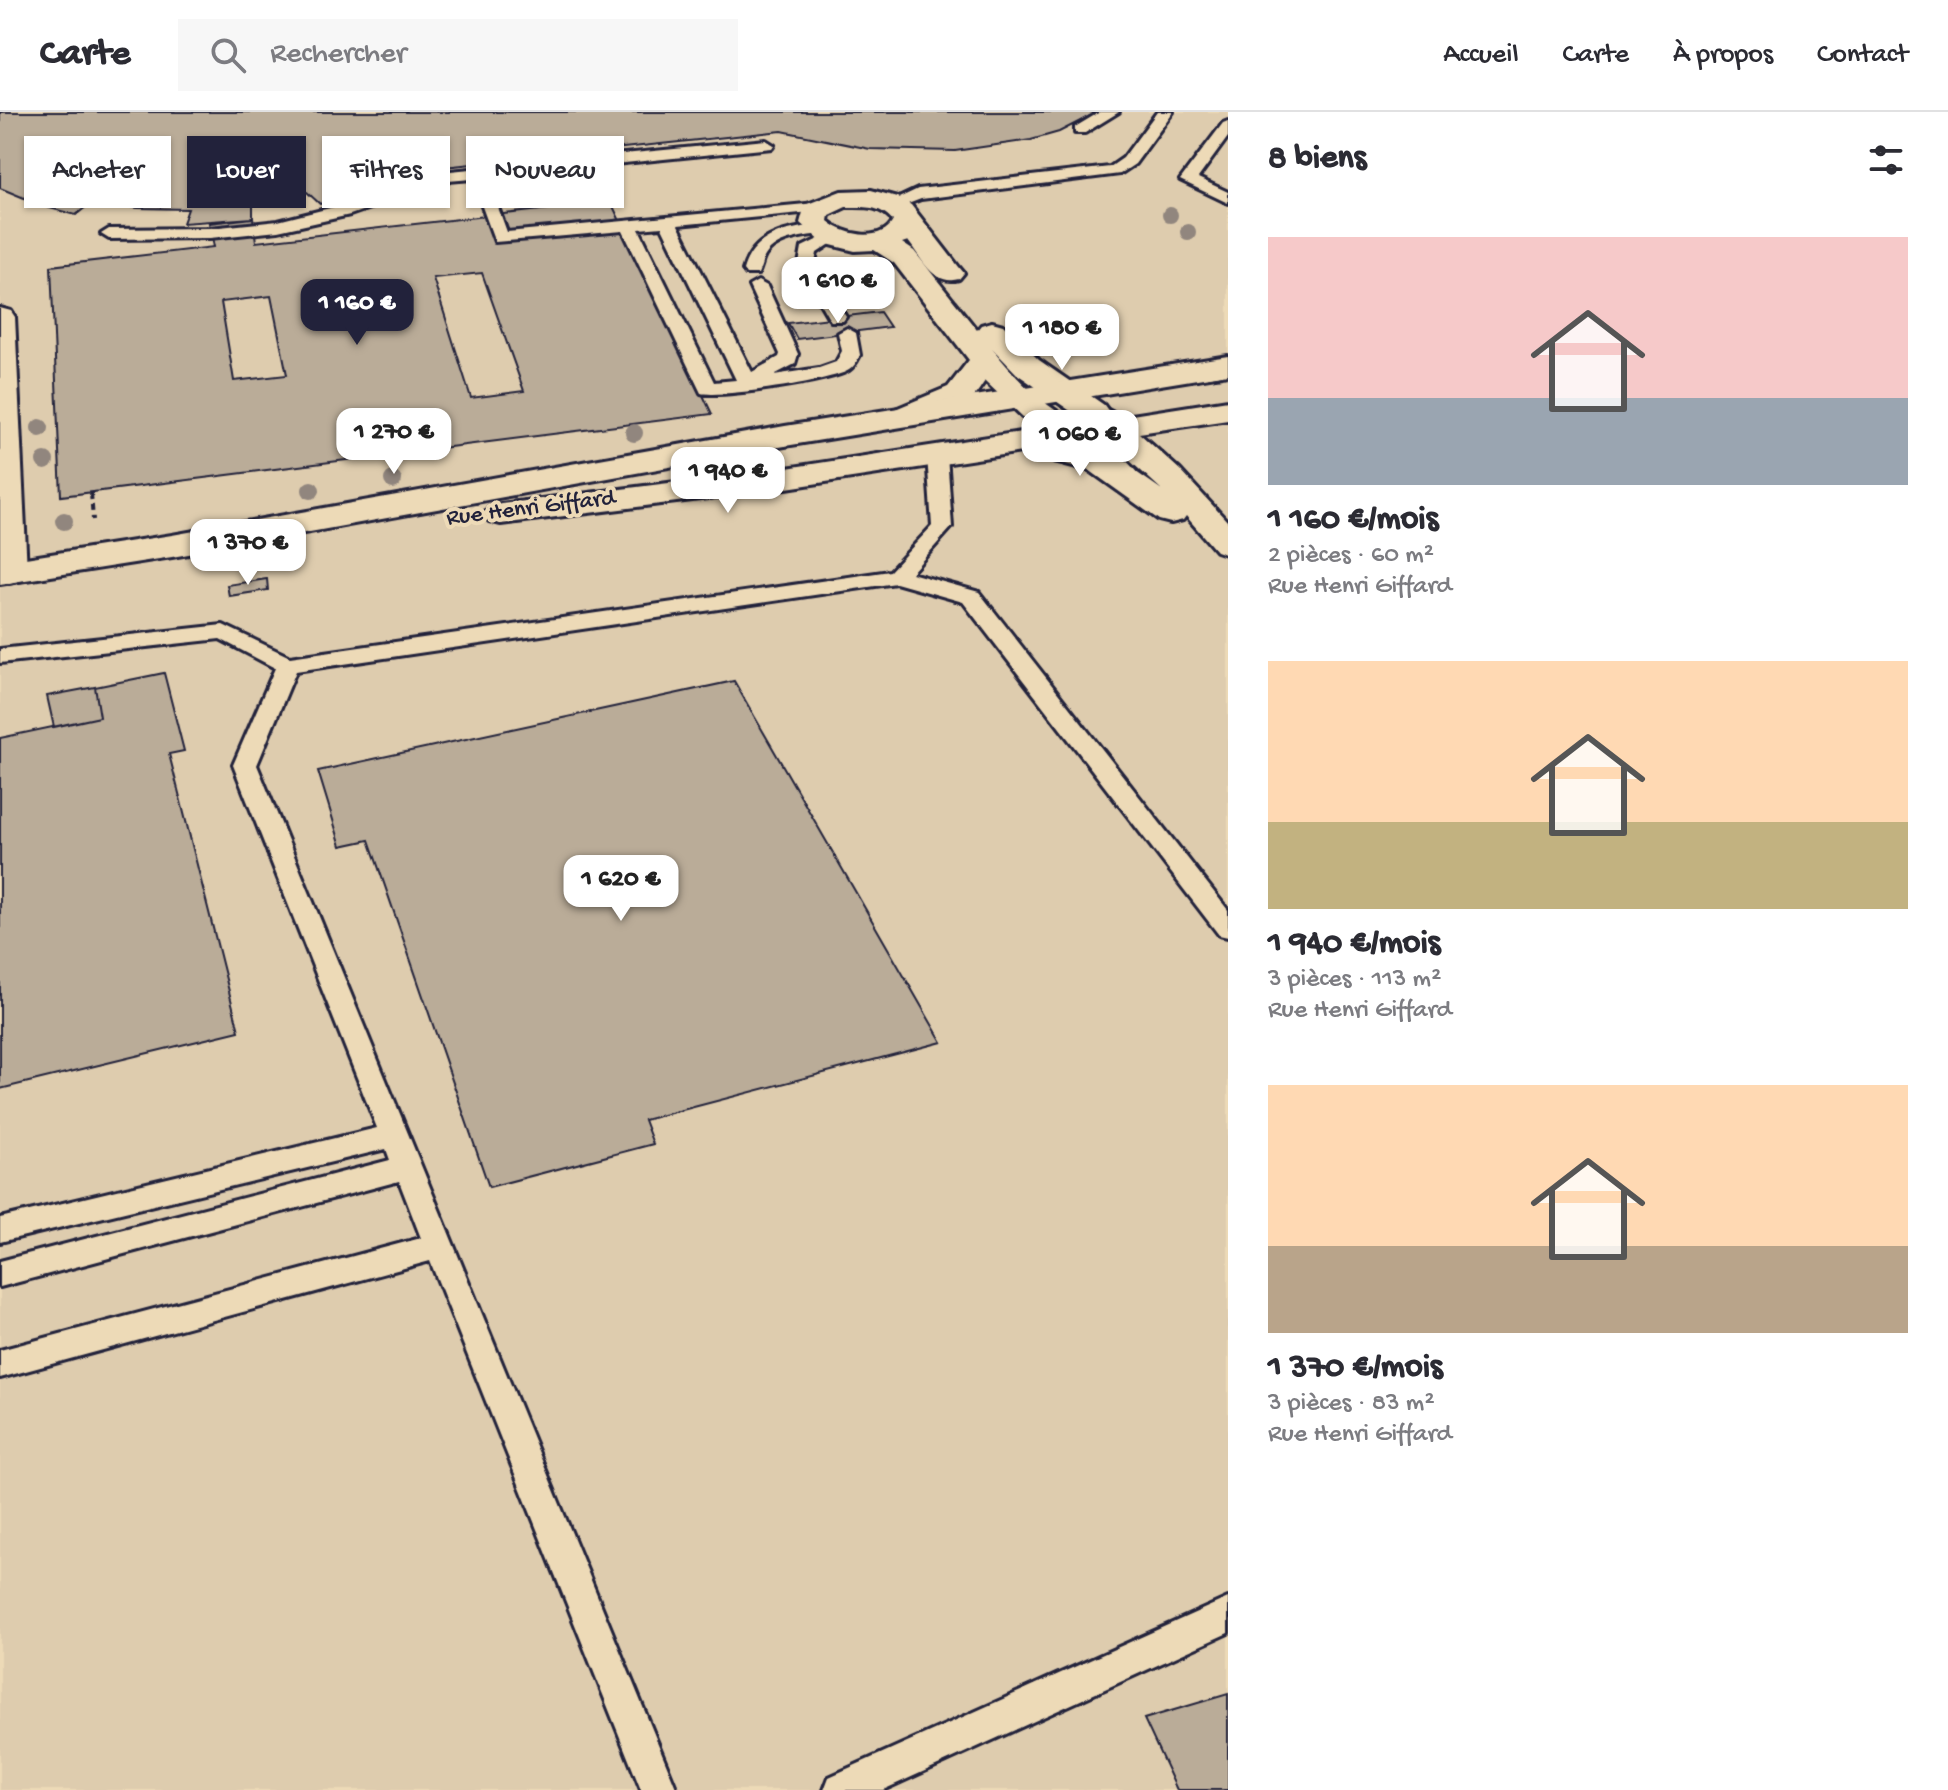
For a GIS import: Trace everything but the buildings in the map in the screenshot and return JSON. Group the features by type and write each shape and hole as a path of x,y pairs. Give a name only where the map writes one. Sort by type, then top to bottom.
{"street":[{"path":"900,213 900,234 879,241 863,243 824,224 855,197 900,213 1002,344 1028,367 1104,420 1208,520 1228,544"},
{"path":"879,241 904,257 1017,397 1088,447 1124,478"},
{"path":"0,317 5,572"},
{"path":"904,417 959,394 985,360"},
{"name":"Rue Henri Giffard","path":"5,572 172,546 626,463 1062,389 1228,365"},
{"path":"1017,397 1060,400 1104,420"},
{"name":"Rue Henri Giffard","path":"937,455 1017,397"},
{"name":"Rue Henri Giffard","path":"172,546 511,513 780,479 1068,435 1104,420 1228,410"},
{"path":"992,445 1031,446 1068,452 1101,463 1228,554"}],"lane":[{"path":"1080,130 1111,112"},
{"path":"900,213 918,194 1114,171 1129,161 1165,112"},
{"path":"1228,126 1188,180 1228,198"},
{"path":"624,159 766,145"},
{"path":"109,234 181,236 279,224 378,201 420,179 466,175"},
{"path":"490,208 501,238 667,221 824,224"},
{"path":"667,221 747,382"},
{"path":"629,225 708,389 799,377 843,367 851,357 852,344 812,272 808,251 824,224"},
{"path":"747,382 788,360 789,354 755,278 754,256 771,240 824,224"},
{"path":"897,576 942,527 937,455"},
{"path":"0,656 223,632 287,665 897,576 971,597 1228,928"},
{"path":"287,665 245,765 659,1790"},
{"path":"0,1230 395,1135"},
{"path":"0,1274 407,1167"},
{"path":"0,1364 439,1246"},
{"path":"842,1790 1228,1615"}],"shaded area":[{"path":"0,112 1228,112 1228,1790 0,1790"}]}
